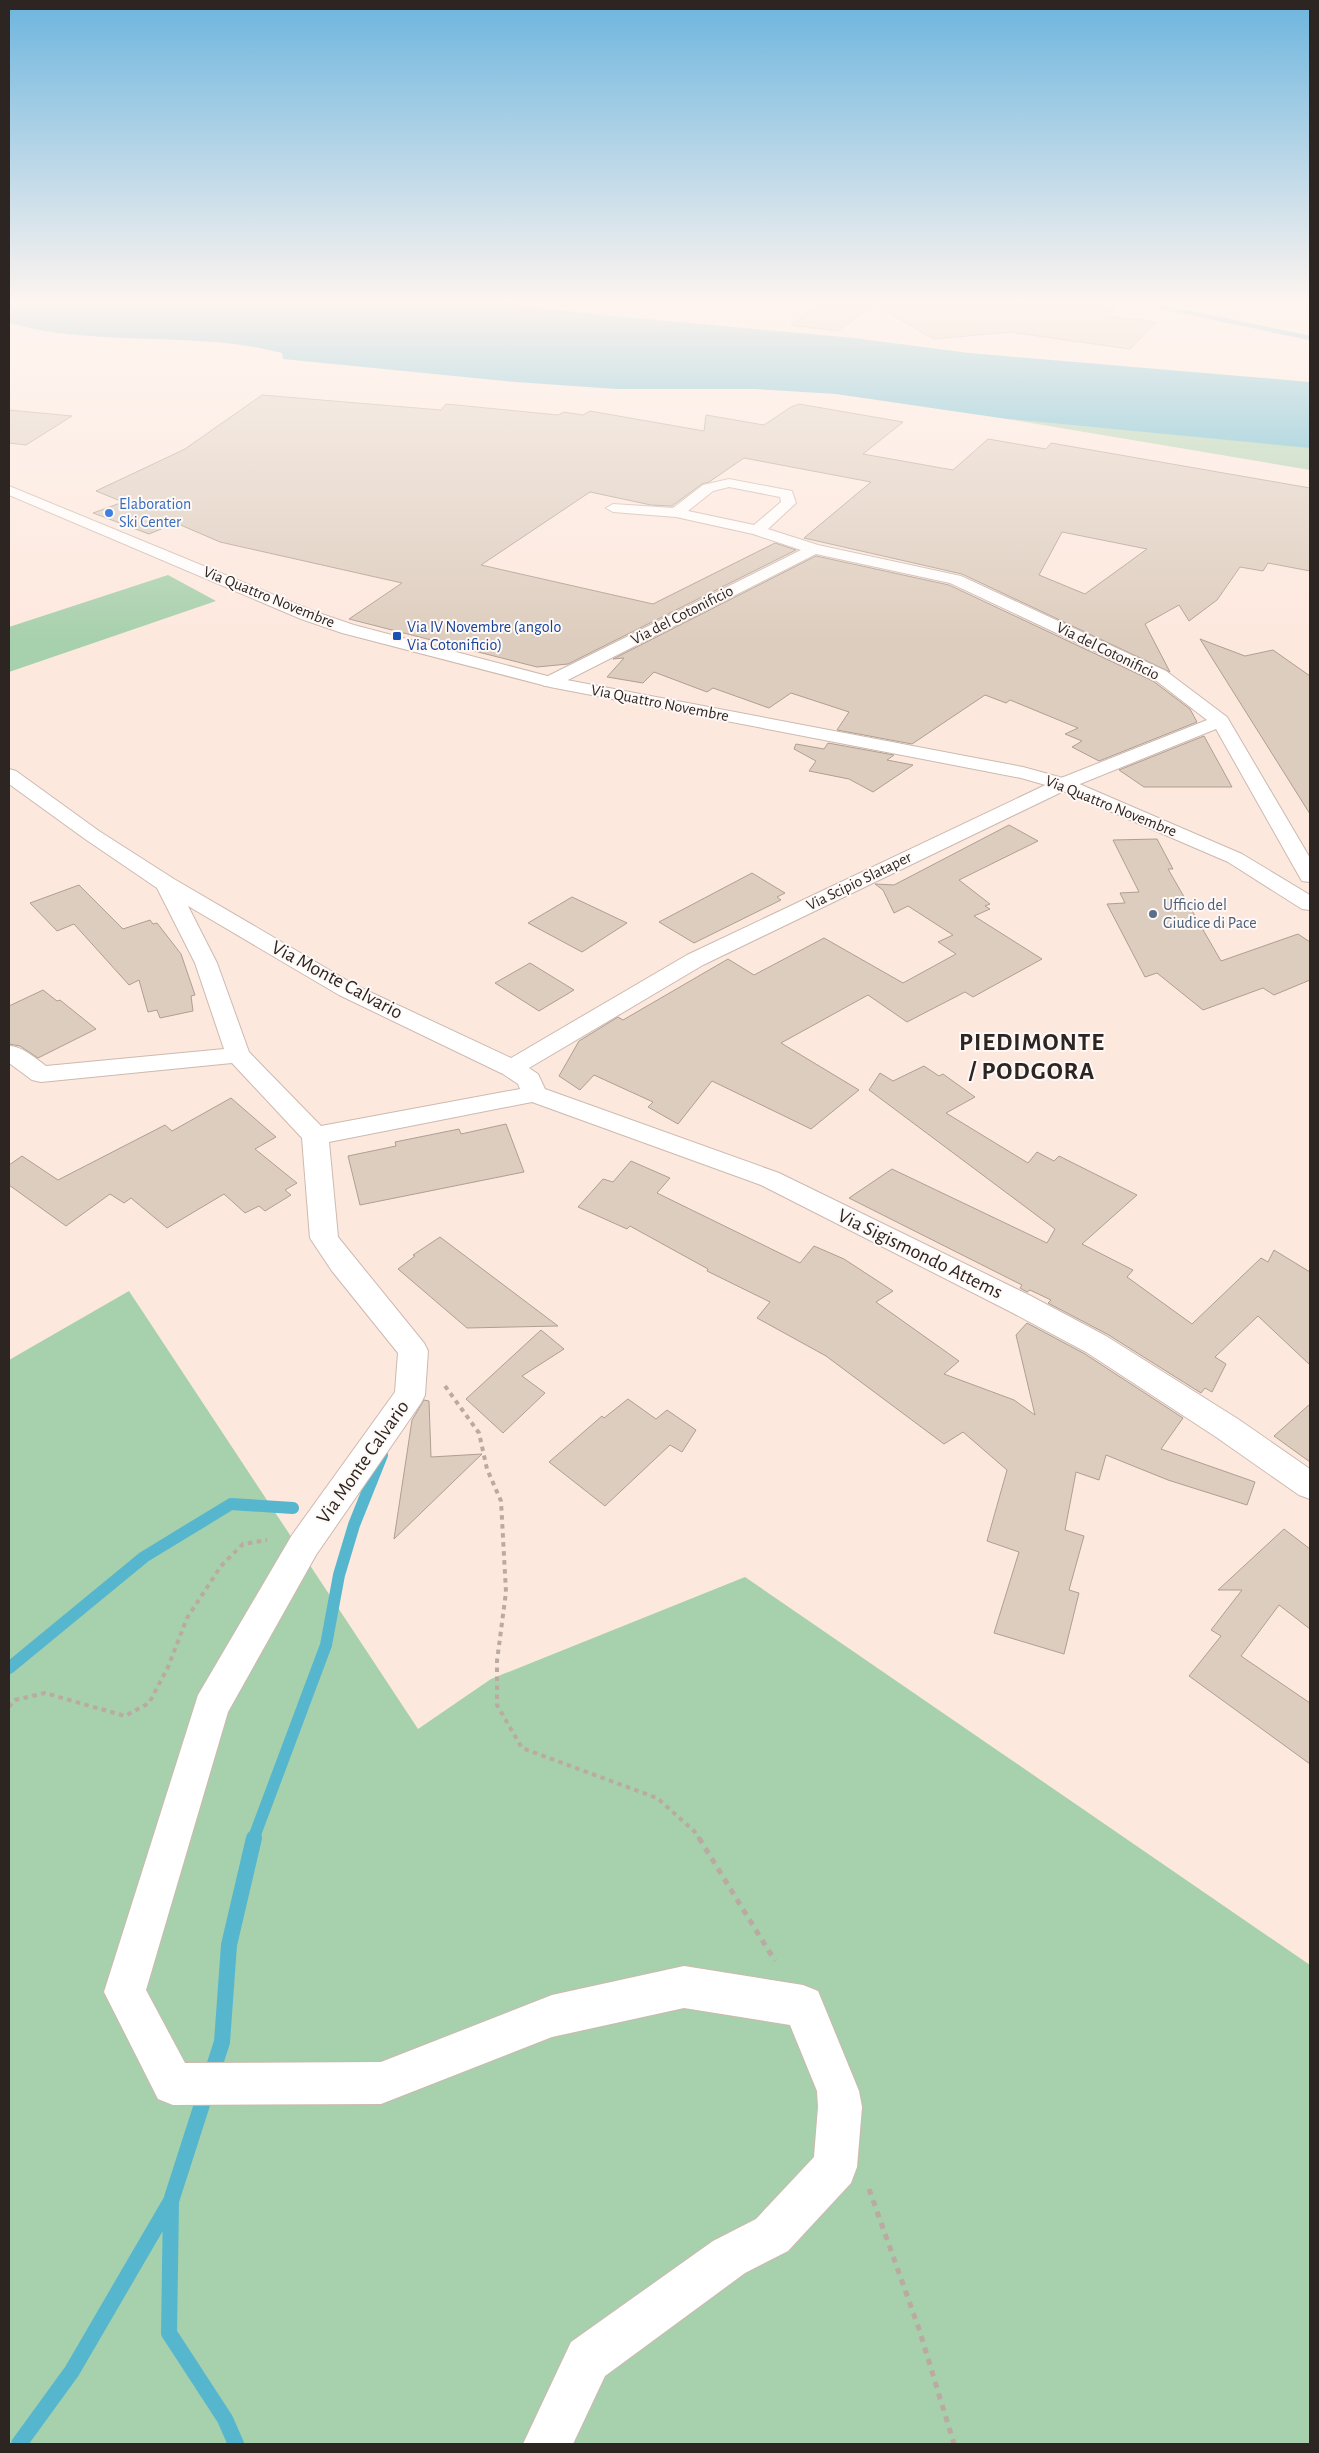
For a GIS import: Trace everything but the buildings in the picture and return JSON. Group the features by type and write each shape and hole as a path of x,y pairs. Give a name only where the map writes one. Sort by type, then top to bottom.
{"street":[{"path":"676,513 708,488 729,483 787,494 789,503 757,530"},
{"name":"Via Quattro Novembre","path":"9,490 307,615 348,629 550,682 1023,773 1063,784 1235,858 1310,904"},
{"name":"Via del Cotonificio","path":"613,508 676,513 757,530 814,549 955,579 1160,674 1220,721 1310,876"},
{"name":"Via del Cotonificio","path":"550,682 814,549"},
{"name":"Via Scipio Slataper","path":"512,1068 695,960 1063,784 1220,721"},
{"name":"Via Monte Calvario","path":"9,775 92,835 166,884 347,990 512,1068"},
{"name":"Via Monte Calvario","path":"166,884 206,963 238,1055 315,1136"},
{"path":"11,1053 41,1074 238,1055"},
{"path":"413,1351 391,1320 342,1264 324,1238 315,1136 534,1094 529,1080 512,1068"},
{"name":"Via Sigismondo Attems","path":"534,1094 770,1179 1019,1303 1096,1344 1228,1428 1310,1486"},
{"name":"Via Monte Calvario","path":"413,1351 410,1395 290,1542 211,1707 125,1992 173,2084 380,2083 552,2016 684,1987 803,2006"},
{"path":"547,2444 588,2359 728,2257 772,2235 834,2167 840,2107 838,2091 803,2006"}],"path":[{"path":"413,1351 442,1382 479,1434 487,1469 500,1502 506,1592 498,1662 497,1706 522,1748 657,1798 695,1832 803,2006"},
{"path":"9,1706 15,1700 45,1693 125,1716 148,1703 168,1667 187,1618 221,1566 243,1544 290,1542"},
{"path":"866,2181 919,2329 954,2444"}],"green space":[{"path":"1007,419 1310,447 1310,470"},
{"path":"168,575 216,601 9,672 9,627"},
{"path":"129,1291 418,1729 491,1679 745,1577 1310,1965 1310,2444 9,2444 9,1360"}],"water":[{"path":"969,413 1310,413 1310,448 1007,419"}],"waterway":[{"path":"253,1840 326,1645 339,1575 354,1525 382,1455"},
{"path":"9,1668 144,1557 231,1504 293,1508"},
{"path":"211,2076 222,2042 229,1945 254,1838"},
{"path":"19,2444 72,2371 171,2201 206,2092"},
{"path":"171,2202 169,2333 225,2419 236,2444"}],"place":[{"name":"Elaboration Ski Center","path":"109,513"},
{"name":"Via IV Novembre (angolo Via Cotonificio)","path":"397,636"},
{"name":"Ufficio del Giudice di Pace","path":"1153,914"}],"district":[{"name":"PIEDIMONTE / PODGORA","path":"1032,1056"}]}
